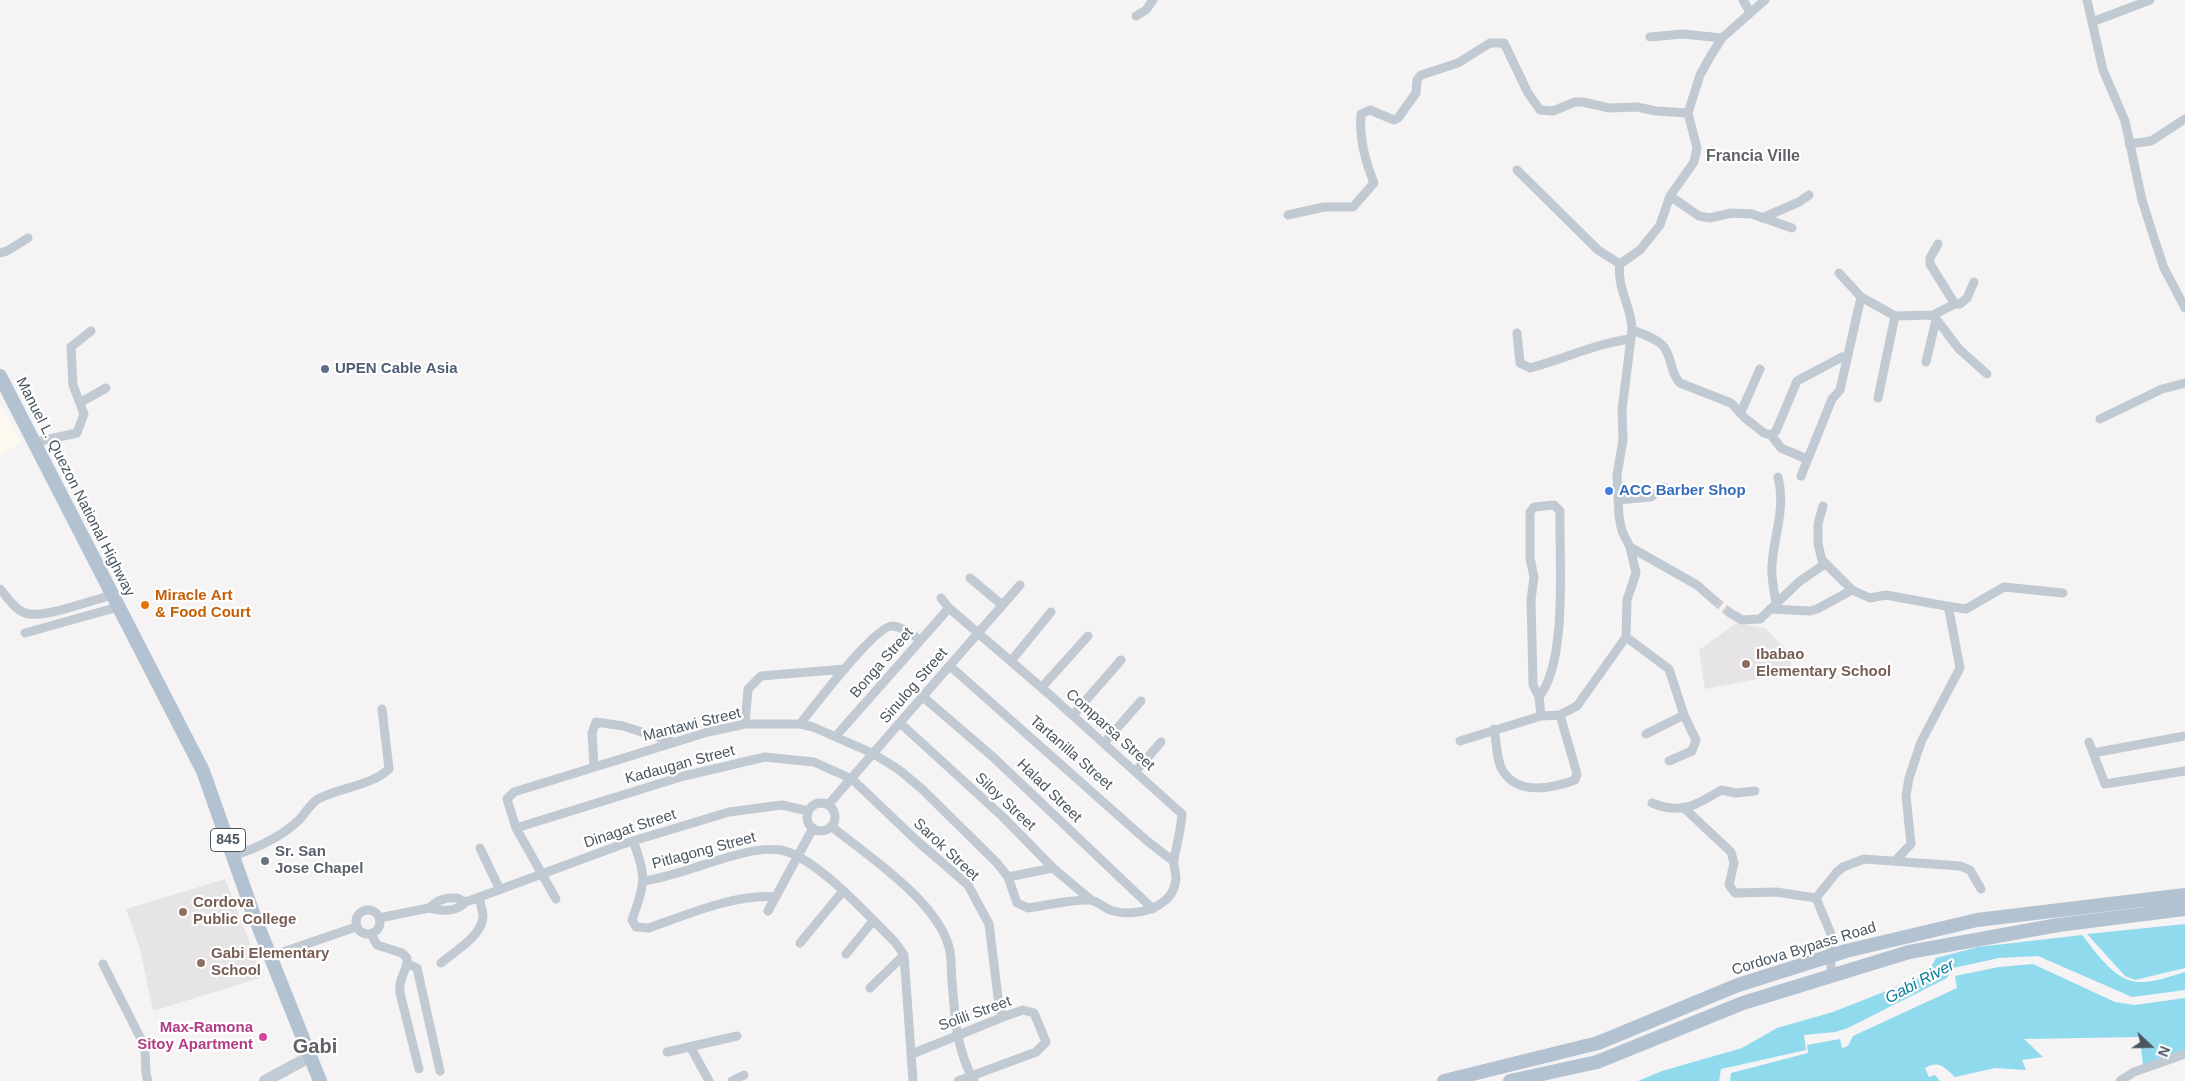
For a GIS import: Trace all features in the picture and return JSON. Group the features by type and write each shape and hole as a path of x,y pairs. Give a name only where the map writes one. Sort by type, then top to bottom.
{"main road":[{"name":"Manuel L. Quezon National Highway","path":"0,376 36,442 115,601 204,771 233,856 320,1081"},
{"name":"Cordova Bypass Road","path":"1444,1081 1598,1043 1738,984 1831,956 1977,920 2185,895"},
{"path":"1510,1081 1597,1062 1743,1003 1908,952 2058,925 2185,909"}],"street":[{"path":"1136,16 1146,10 1153,0"},
{"path":"1743,0 1750,12"},
{"path":"1620,264 1640,250 1660,225 1670,196 1696,156 1688,113 1700,75 1722,38 1765,0"},
{"path":"2086,0 2103,70 2125,121 2142,200 2154,241 2164,268 2185,307"},
{"path":"2092,22 2150,0"},
{"path":"1650,37 1683,34 1722,38"},
{"path":"1288,215 1324,207 1353,207 1374,183 1364,154 1360,126 1361,114 1370,110 1394,120 1398,118 1416,93 1417,80 1421,75 1458,63 1490,43 1504,43 1528,93 1540,110 1553,111 1575,102 1583,102 1610,108 1637,107 1656,112 1688,113"},
{"path":"2129,144 2151,141 2185,119"},
{"path":"1517,170 1598,250 1620,264"},
{"path":"1762,218 1790,204 1799,202 1809,194"},
{"path":"1670,196 1699,216 1710,218 1740,213 1792,228"},
{"path":"0,253 8,251 28,238"},
{"path":"1938,244 1930,258 1930,264 1955,304"},
{"path":"1460,741 1541,716 1560,715 1577,706 1626,637 1627,600 1636,577 1630,547 1622,531 1617,475 1624,427 1622,410 1632,334 1632,317 1619,280 1620,264"},
{"path":"1839,273 1861,298 1894,316 1934,318 1955,304 1965,302 1974,282"},
{"path":"1801,476 1832,399 1840,390 1861,298"},
{"path":"1878,398 1894,316"},
{"path":"1926,362 1934,318"},
{"path":"1934,318 1959,349 1987,374"},
{"path":"36,442 77,433 84,414 73,384 71,347 91,331"},
{"path":"1517,333 1520,363 1530,368 1554,362 1599,344 1632,334 1659,342 1664,347 1676,378 1680,383 1731,403 1764,433 1771,435 1780,448 1807,459"},
{"path":"1771,435 1776,431 1797,381 1842,357 1848,356"},
{"path":"1741,412 1760,369"},
{"path":"2100,419 2162,388 2185,383"},
{"path":"81,402 106,388"},
{"path":"1773,606 1771,566 1782,504 1782,492 1778,477"},
{"path":"1618,500 1651,496 1664,488"},
{"path":"1539,697 1546,689 1559,637 1560,511 1554,505 1534,507 1530,512 1530,558 1534,577 1530,600 1533,685 1539,697 1541,716"},
{"path":"1824,506 1818,524 1818,544 1825,564 1852,590 1870,598 1886,595 1966,609 2004,587 2063,592"},
{"path":"1630,547 1697,585 1714,600"},
{"path":"1730,613 1742,620 1753,621 1760,619 1811,571 1825,564"},
{"path":"970,578 1002,605"},
{"name":"Sinulog Street","path":"828,805 1020,585"},
{"path":"0,589 12,604 29,614 115,601"},
{"path":"1773,606 1818,609 1852,590"},
{"name":"Comparsa Street","path":"941,598 949,608 1042,687 1182,814 1180,840 1173,861 1176,879 1170,894 1163,904 1153,909"},
{"path":"25,633 115,601"},
{"path":"1895,861 1911,844 1906,796 1921,742 1960,668 1960,658 1946,606"},
{"name":"Bonga Street","path":"836,736 949,608"},
{"path":"1011,661 1051,612"},
{"path":"800,724 844,669 882,629 892,626 911,633 920,640"},
{"path":"1042,687 1088,636"},
{"path":"1626,637 1669,669 1684,715 1696,740 1696,746 1692,751 1669,761"},
{"path":"1073,715 1122,660"},
{"name":"Tartanilla Street","path":"950,666 1146,840 1173,861"},
{"path":"745,724 748,689 761,676 844,669"},
{"name":"Halad Street","path":"922,696 993,757 1153,909"},
{"path":"1104,743 1141,701"},
{"path":"233,856 263,846 299,820 316,800 343,788 380,778 389,769 382,709"},
{"path":"1494,730 1502,771 1525,788 1548,787 1575,780 1577,774 1560,715"},
{"path":"1646,734 1684,715"},
{"path":"594,767 592,732 596,722 623,726 673,742"},
{"name":"Siloy Street","path":"900,723 1003,817 1053,868 1091,900 1112,911 1132,912 1153,909"},
{"name":"Mantawi Street","path":"556,899 516,828 507,799 514,792 673,742 745,724 800,724 836,736 872,753 898,769 922,790 980,844 1008,877"},
{"path":"2093,754 2185,736"},
{"path":"1136,771 1161,742"},
{"path":"2089,742 2105,784 2185,771"},
{"name":"Kadaugan Street","path":"516,828 684,776 765,757 814,762 852,778"},
{"name":"Sarok Street","path":"852,778 916,840 968,885 989,924 999,1005 1003,1016"},
{"path":"1652,803 1673,809 1694,806 1721,790 1736,793 1755,791"},
{"path":"818,803 828,805 834,814 831,826 824,830 813,828 807,820 808,811 818,803"},
{"name":"Dinagat Street","path":"379,918 429,908 438,901 451,898 466,902 633,840 729,812 782,806 808,811"},
{"path":"1683,807 1731,852 1734,863 1729,885 1735,893 1776,892 1816,898"},
{"path":"831,826 922,901 941,925 950,948 956,1034 963,1058 972,1078 958,1081"},
{"path":"768,912 813,828"},
{"path":"633,840 644,868 644,881 632,920 636,927 649,928 733,901 762,896 776,897"},
{"path":"480,848 500,890"},
{"name":"Pitlagong Street","path":"644,881 710,864 735,855 769,849 783,851 798,858 843,891 895,942 904,955"},
{"path":"1831,976 1831,934 1816,898 1820,889 1828,884 1843,867 1864,859 1960,866 1970,870 1981,889"},
{"path":"1053,868 1008,877 1014,898 1024,907 1091,900"},
{"path":"800,943 843,891"},
{"path":"441,963 467,941 482,924 483,916 479,897"},
{"path":"371,910 379,918 378,929 371,934 363,934 356,927 357,917 363,911 371,910"},
{"path":"846,954 873,921"},
{"path":"271,956 356,927"},
{"path":"371,934 377,945 402,953 408,958 408,964 399,981 400,993 419,1069"},
{"path":"870,988 904,955"},
{"path":"904,955 913,1081"},
{"path":"103,964 143,1043 147,1054 145,1066 148,1081"},
{"path":"408,964 417,968 440,1071"},
{"name":"Solili Street","path":"912,1054 956,1034 1003,1016 1023,1010 1034,1013 1046,1042 1036,1052 972,1078"},
{"path":"668,1052 737,1036"},
{"path":"691,1048 709,1081"},
{"path":"2121,1081 2134,1072 2185,1054"},
{"path":"265,1081 311,1056"},
{"path":"732,1081 744,1075"}],"shaded area":[{"path":"0,404 21,443 0,454"},
{"name":"Ibabao Elementary School","path":"1736,623 1765,628 1791,654 1791,673 1705,689 1699,650"},
{"name":"Gabi Elementary School","path":"225,879 263,977 153,1011 140,949 126,909"}],"water":[{"path":"2185,924 2185,968 2135,980 2125,976 2087,934"},
{"name":"Gabi River","path":"2082,935 2106,964 2122,977 2144,982 2185,972 2185,990 2132,997 2038,956 1999,958 1953,968 1947,978 1848,1028 1835,1032 1804,1035 1806,1050 1721,1069 1719,1081 1638,1081 1662,1071 1742,1048 1777,1028 1833,1012 1927,975 1936,958 1978,947"},
{"path":"2033,964 2115,1002 2135,1005 2185,998 2185,1052 2143,1066 2140,1037 2024,1039 2043,1057 2022,1060 2026,1070 1995,1068 1955,1077 1941,1066 1934,1065 1925,1068 1929,1077 1935,1075 1940,1081 1730,1081 1731,1073 1808,1053 1807,1045 1840,1039 1842,1048 1848,1046 1853,1036 1957,988 1955,976 1999,967"}],"tunnel":[{"path":"1714,600 1730,613"}],"place":[{"name":"UPEN Cable Asia","path":"325,369"},
{"name":"ACC Barber Shop","path":"1609,491"},
{"name":"Miracle Art & Food Court","path":"145,605"},
{"name":"Ibabao Elementary School","path":"1746,664"},
{"name":"Sr. San Jose Chapel","path":"265,861"},
{"name":"Cordova Public College","path":"183,912"},
{"name":"Gabi Elementary School","path":"201,963"},
{"name":"Max-Ramona Sitoy Apartment","path":"263,1037"}],"district":[{"name":"Francia Ville","path":"1753,157"},
{"name":"Gabi","path":"315,1047"}]}
